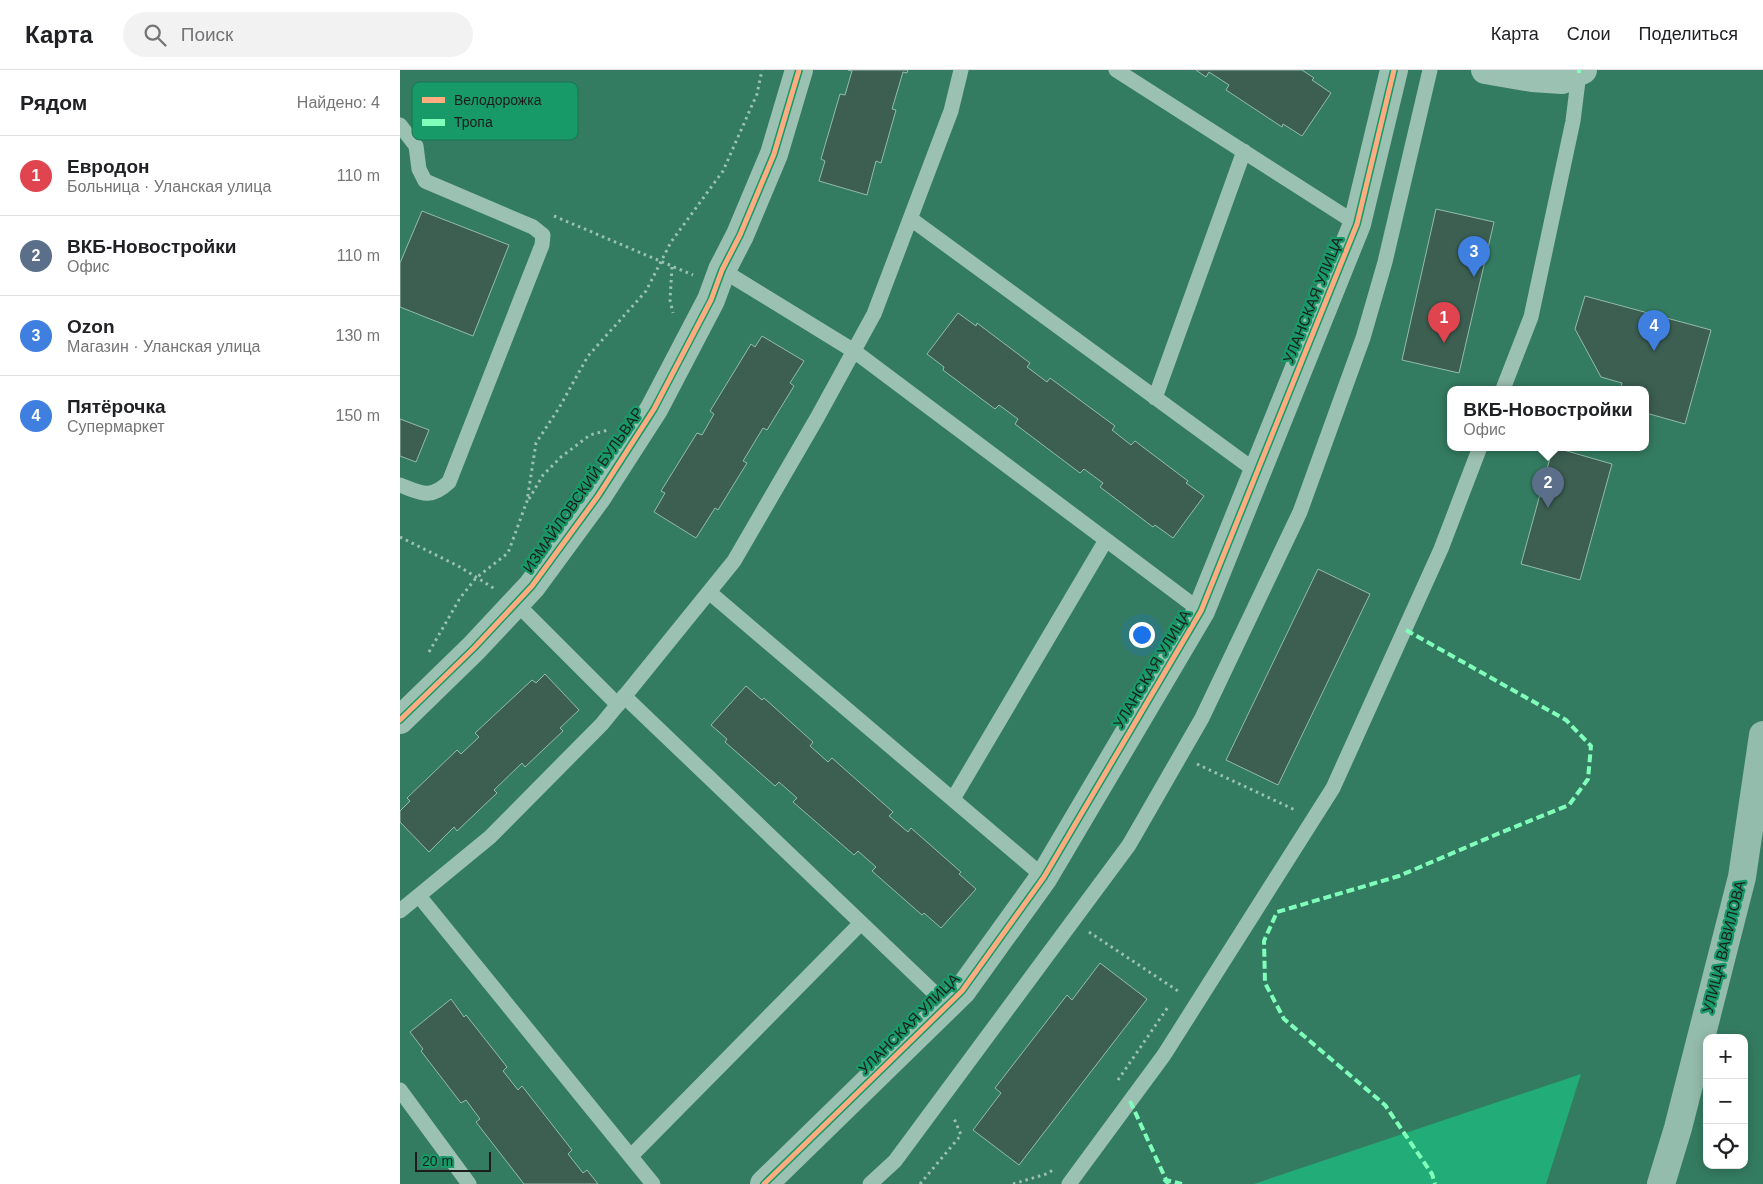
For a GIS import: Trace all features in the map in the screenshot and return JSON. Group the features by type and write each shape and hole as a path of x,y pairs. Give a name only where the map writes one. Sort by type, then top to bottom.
{"street":[{"name":"ИЗМАЙЛОВСКИЙ БУЛЬВАР","path":"400,720 474,648 532,586 598,496 654,409 711,300 740,235 774,154 799,70"},
{"name":"УЛАНСКАЯ УЛИЦА","path":"764,1184 962,991 1044,877 1201,611 1357,224 1394,70"},
{"path":"1486,70 1532,78 1562,80 1581,72"},
{"name":"УЛИЦА ВАВИЛОВА","path":"1661,1184 1678,1128 1742,877 1763,735"}],"lane":[{"path":"400,911 490,838 602,724 734,561 818,418 874,314 951,111 961,70"},
{"path":"1116,70 1357,224"},
{"path":"870,1184 895,1161 1129,845 1202,718 1300,512 1368,319 1385,262 1430,70"},
{"path":"1504,386 1531,317 1573,121 1581,72"},
{"path":"400,125 416,146 418,169 425,181 533,226 543,235 542,245 449,482 439,492 423,494 400,485"},
{"path":"1155,398 1244,151"},
{"path":"911,219 1257,472"},
{"path":"720,277 854,351 1201,611"},
{"path":"1069,1184 1164,1055 1332,788 1441,550 1478,451"},
{"path":"953,799 1106,540"},
{"path":"709,592 1044,877"},
{"path":"516,603 947,1005"},
{"path":"419,896 653,1184"},
{"path":"631,1156 861,923"},
{"path":"400,1090 469,1184"}],"path":[{"path":"427,657 439,632 460,598 476,578 508,553 527,501 536,443 559,408 588,356 646,291 671,242 722,171 757,94 762,70"},
{"path":"553,216 661,262 720,277"},
{"path":"527,501 543,476 561,457 590,435 646,422"},
{"path":"400,537 460,567 516,603"},
{"path":"1180,756 1295,810 1290,818"},
{"path":"1073,920 1178,991"},
{"path":"1113,1086 1184,983"},
{"path":"1014,1184 1046,1174 1059,1165"}],"green space":[{"path":"1581,1074 1546,1184 1254,1184"}],"building":[{"path":"848,70 908,70 907,73 903,72 892,109 896,110 881,163 876,161 867,195 819,181 825,161 821,159 840,94 845,95 852,71"},
{"path":"1196,70 1302,70 1314,78 1312,80 1331,93 1302,136 1283,124 1282,127 1226,90 1229,85 1209,72 1206,77"},
{"path":"1436,209 1494,222 1459,373 1402,360"},
{"path":"422,211 509,245 473,336 400,307 400,263"},
{"path":"1585,296 1711,330 1685,424 1649,414 1649,386 1622,386 1622,383 1601,377 1575,329"},
{"path":"958,313 976,326 977,323 1030,363 1027,367 1047,382 1050,378 1115,426 1112,430 1131,445 1135,441 1188,481 1186,483 1204,496 1173,538 1155,525 1153,527 1100,487 1103,483 1084,469 1080,473 1015,424 1018,419 999,405 995,409 943,370 944,367 927,354"},
{"path":"762,336 804,361 790,383 794,386 767,430 763,428 743,461 747,463 718,510 715,508 696,538 654,512 665,493 661,491 697,433 702,435 714,414 710,411 751,344 755,347"},
{"path":"400,419 429,430 416,462 400,456"},
{"path":"1552,451 1567,451 1612,464 1580,580 1521,564"},
{"path":"1318,569 1370,594 1278,785 1226,760"},
{"path":"545,674 579,710 560,728 563,731 525,767 522,763 494,790 497,793 457,831 454,827 429,852 400,822 400,811 410,801 407,798 457,750 461,754 479,737 475,733 532,680 536,683"},
{"path":"746,686 762,700 764,698 813,742 810,746 828,762 832,758 893,812 889,816 908,832 911,828 961,872 959,874 976,889 941,928 924,913 922,915 872,871 876,867 858,851 854,855 793,802 797,798 779,782 775,786 725,742 727,739 711,725"},
{"path":"1100,963 1147,999 1019,1165 973,1130 1001,1093 995,1088 1067,995 1072,1000"},
{"path":"451,999 507,1067 503,1071 518,1090 522,1086 572,1150 568,1154 583,1173 587,1170 598,1184 524,1184 476,1122 480,1119 466,1100 461,1103 421,1051 423,1049 410,1032"}],"marked path":[{"path":"1406,630 1566,720 1591,746 1588,779 1569,805 1399,876 1277,912 1264,941 1265,983 1284,1019 1385,1105 1432,1174 1435,1184"},
{"path":"1130,1101 1168,1184"},
{"path":"1164,1182 1166,1180 1182,1184"}],"cycle path":[{"path":"400,720 474,648 532,586 598,496 654,409 711,300 722,270 740,235 774,154 799,70"},
{"path":"764,1184 962,991 1044,877 1201,611 1357,224 1394,70"}],"place":[{"name":"Ozon","path":"1474,277"},
{"name":"Евродон","path":"1444,343"},
{"name":"Пятёрочка","path":"1654,351"},
{"name":"ВКБ-Новостройки","path":"1548,508"}]}
